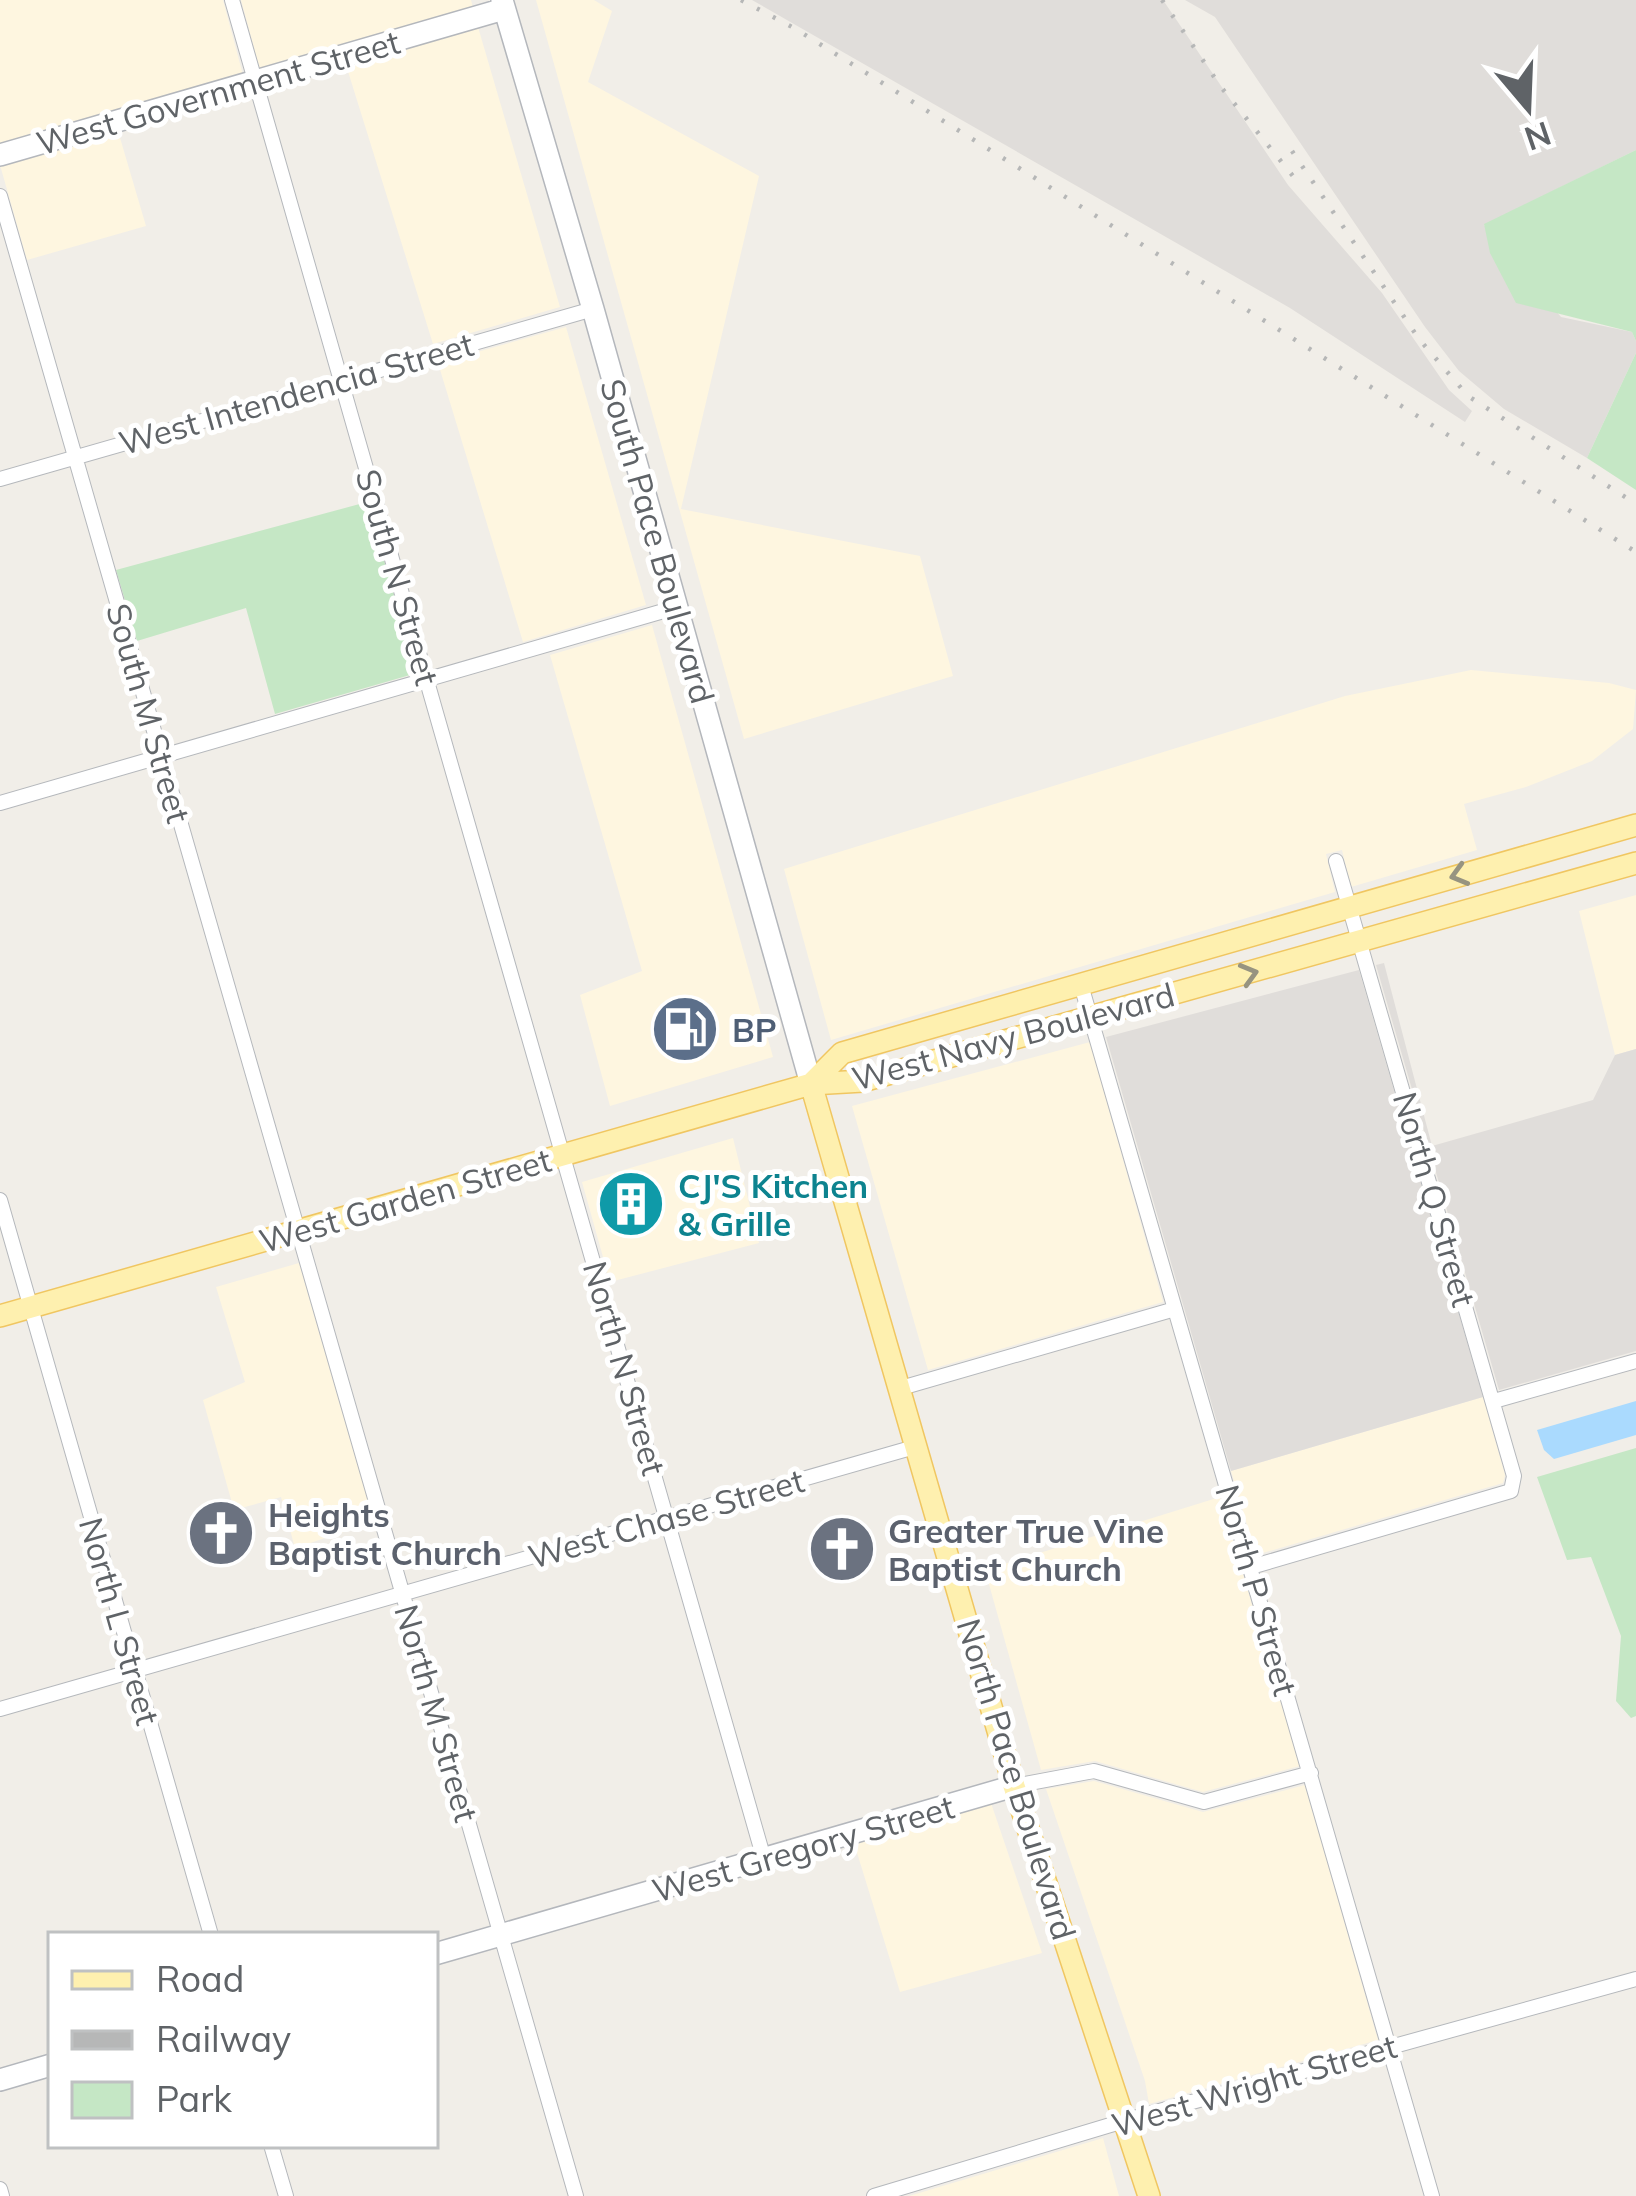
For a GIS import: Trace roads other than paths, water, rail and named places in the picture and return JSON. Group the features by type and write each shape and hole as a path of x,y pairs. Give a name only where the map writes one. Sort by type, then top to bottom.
{"main road":[{"name":"West Navy Boulevard","path":"811,1084 842,1053 1636,825"},
{"name":"West Navy Boulevard","path":"811,1084 862,1082 1636,863"},
{"name":"West Garden Street","path":"0,1316 811,1084"},
{"name":"North Pace Boulevard","path":"811,1084 1014,1786 1149,2196"}],"street":[{"name":"South N Street","path":"232,0 565,1154"},
{"name":"West Government Street","path":"0,155 503,4"},
{"name":"South Pace Boulevard","path":"503,4 811,1084"},
{"name":"South M Street","path":"0,196 299,1230"},
{"name":"West Intendencia Street","path":"0,479 593,309"},
{"path":"0,803 674,608"},
{"name":"North Q Street","path":"1251,1567 1511,1491 1514,1476 1336,861"},
{"name":"North P Street","path":"1081,985 1432,2196"},
{"name":"North N Street","path":"565,1154 764,1859"},
{"name":"North L Street","path":"0,1200 210,1932"},
{"name":"North M Street","path":"299,1230 576,2196"},
{"path":"901,1388 1174,1309"},
{"path":"1494,1401 1636,1361"},
{"name":"West Chase Street","path":"0,1709 918,1446"},
{"name":"West Gregory Street","path":"438,1953 1014,1786 1094,1771 1204,1802 1311,1773"},
{"name":"West Wright Street","path":"874,2196 1127,2120 1636,1979"},
{"path":"0,2080 48,2066"},
{"path":"272,2148 286,2196"}],"water":[{"path":"1636,1401 1636,1435 1554,1459 1544,1450 1537,1430"}],"railway":[{"path":"741,0 794,28 1636,552"},
{"path":"1162,0 1221,87 1297,181"},
{"path":"1292,151 1419,339 1468,396 1636,504"}],"place":[{"name":"BP","path":"685,1029"},
{"name":"CJ'S Kitchen & Grille","path":"631,1204"},
{"name":"Heights Baptist Church","path":"221,1533"},
{"name":"Greater True Vine Baptist Church","path":"842,1549"}]}
